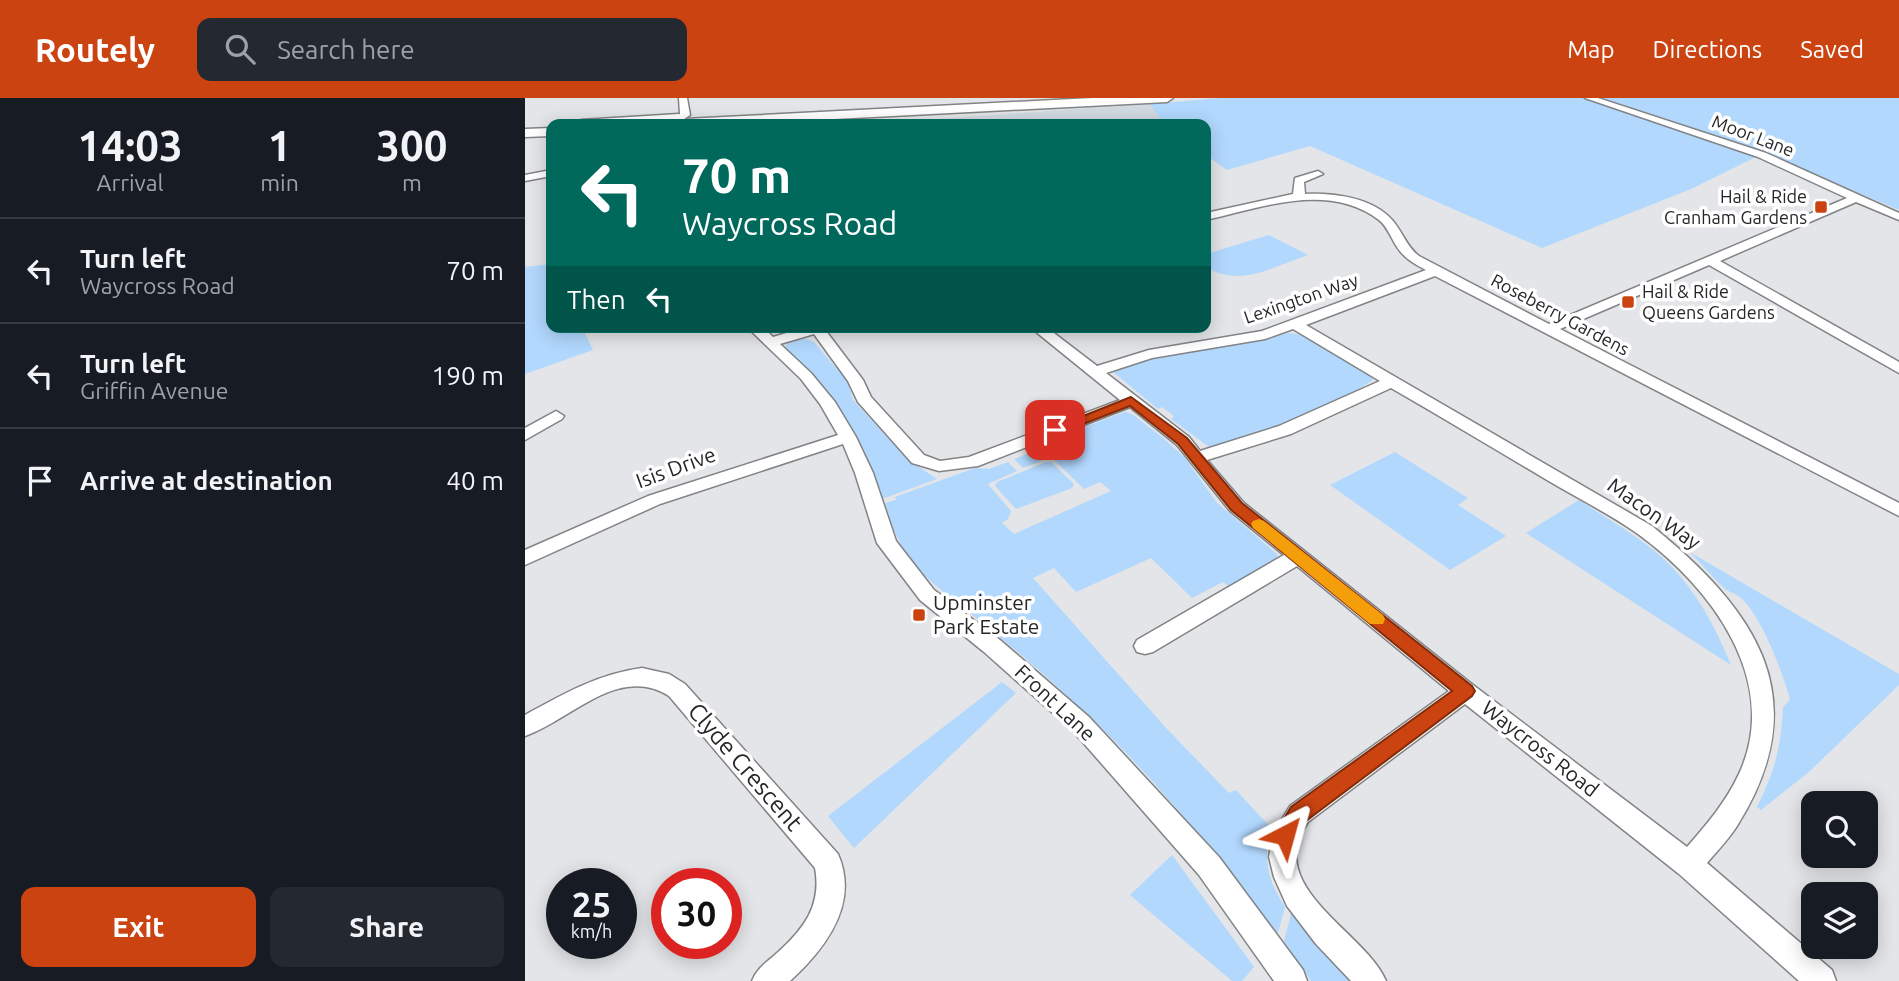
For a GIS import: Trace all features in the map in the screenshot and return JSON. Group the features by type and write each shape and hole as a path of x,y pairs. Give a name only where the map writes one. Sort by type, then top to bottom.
{"highway":[{"path":"664,119 1077,98"},
{"path":"763,119 1167,98"},
{"path":"525,131 546,129"}],"street":[{"path":"681,118 685,115 683,98"},
{"name":"Moor Lane","path":"1590,98 1762,155 1899,218"},
{"path":"525,178 546,174"},
{"path":"1299,197 1299,180 1318,174"},
{"name":"Roseberry Gardens","path":"1211,216 1266,200 1299,197 1338,201 1371,211 1388,222 1408,253 1436,271 1899,510"},
{"path":"1547,330 1856,198"},
{"path":"1709,260 1899,368"},
{"name":"Lexington Way","path":"1095,372 1149,354 1242,340 1296,325 1436,271"},
{"name":"Macon Way","path":"1296,325 1645,530 1696,572 1739,629 1753,655 1763,686 1765,725 1757,761 1741,796 1706,847 1689,865"},
{"path":"823,333 855,380 864,399 918,458 930,465 948,467 972,462 1131,401"},
{"name":"Waycross Road","path":"1045,333 1182,441 1237,507 1465,691 1689,865 1821,981"},
{"name":"Front Lane","path":"762,335 806,376 827,402 848,437 864,473 887,543 927,595 992,646 1081,724 1209,866 1292,981"},
{"path":"1198,457 1285,430 1393,381"},
{"path":"525,435 556,416"},
{"name":"Isis Drive","path":"525,557 654,500 848,437"},
{"path":"1145,646 1298,556"},
{"name":"Clyde Crescent","path":"525,726 619,680 653,677 667,680 677,690 828,863 834,882 829,905 818,931 796,957 767,981"},
{"path":"1371,981 1290,888 1283,862 1285,835 1299,814 1465,691"}],"shaded area":[{"path":"1220,98 1899,98 1899,210 1764,153 1691,189 1542,248 1310,146 1227,170 1211,159 1211,119 1161,119 1150,104"},
{"path":"1150,104 1162,119 936,119"},
{"path":"1269,235 1308,255 1269,270 1232,276 1211,269 1211,252"},
{"path":"546,265 546,333 585,333 593,350 525,374 525,267"},
{"path":"1288,333 1304,335 1369,374 1373,380 1354,392 1355,394 1279,427 1209,447 1171,419 1174,416 1162,407 1158,409 1113,372 1125,365 1158,355 1246,343"},
{"path":"803,338 814,342 848,382 853,400 907,459 937,479 882,499 835,403 784,350 787,343"},
{"path":"1125,412 1132,414 1185,458 1217,503 1277,554 1279,561 1232,589 1223,582 1192,598 1151,558 1076,592 1054,568 1033,578 1167,729 1229,793 1236,790 1271,828 1267,850 1268,869 1274,888 1285,907 1277,936 1191,825 1120,747 1051,681 918,569 906,554 892,526 885,503 975,468 989,469 1008,462 1017,471 988,484 1011,511 1008,519 1002,523 1014,534 1111,491 1100,482 1084,489 1051,457 1023,468 1014,459 1027,454 1033,446"},
{"path":"1395,452 1468,498 1458,505 1506,536 1450,570 1330,485"},
{"path":"1051,462 1074,484 1072,488 1016,509 995,486 997,482"},
{"path":"1579,500 1643,542 1678,574 1708,617 1731,665 1526,533"},
{"path":"1688,551 1899,674 1899,685 1810,771 1761,810 1757,807 1776,758 1783,707 1790,700 1771,646 1757,618 1741,598 1724,588"},
{"path":"1002,682 1016,693 854,848 828,816"},
{"path":"1172,855 1254,967 1242,981 1232,981 1130,895"},
{"path":"1292,910 1354,981 1311,981 1284,941"}],"slow traffic":[{"path":"1259,524 1376,619"}],"place":[{"name":"Hail & Ride Cranham Gardens","path":"1821,207"},
{"name":"Hail & Ride Queens Gardens","path":"1628,302"},
{"name":"Upminster Park Estate","path":"919,615"}],"route":[{"path":"1055,430 1131,401 1166,427 1198,457 1237,507 1465,691 1299,814 1285,835"}]}
